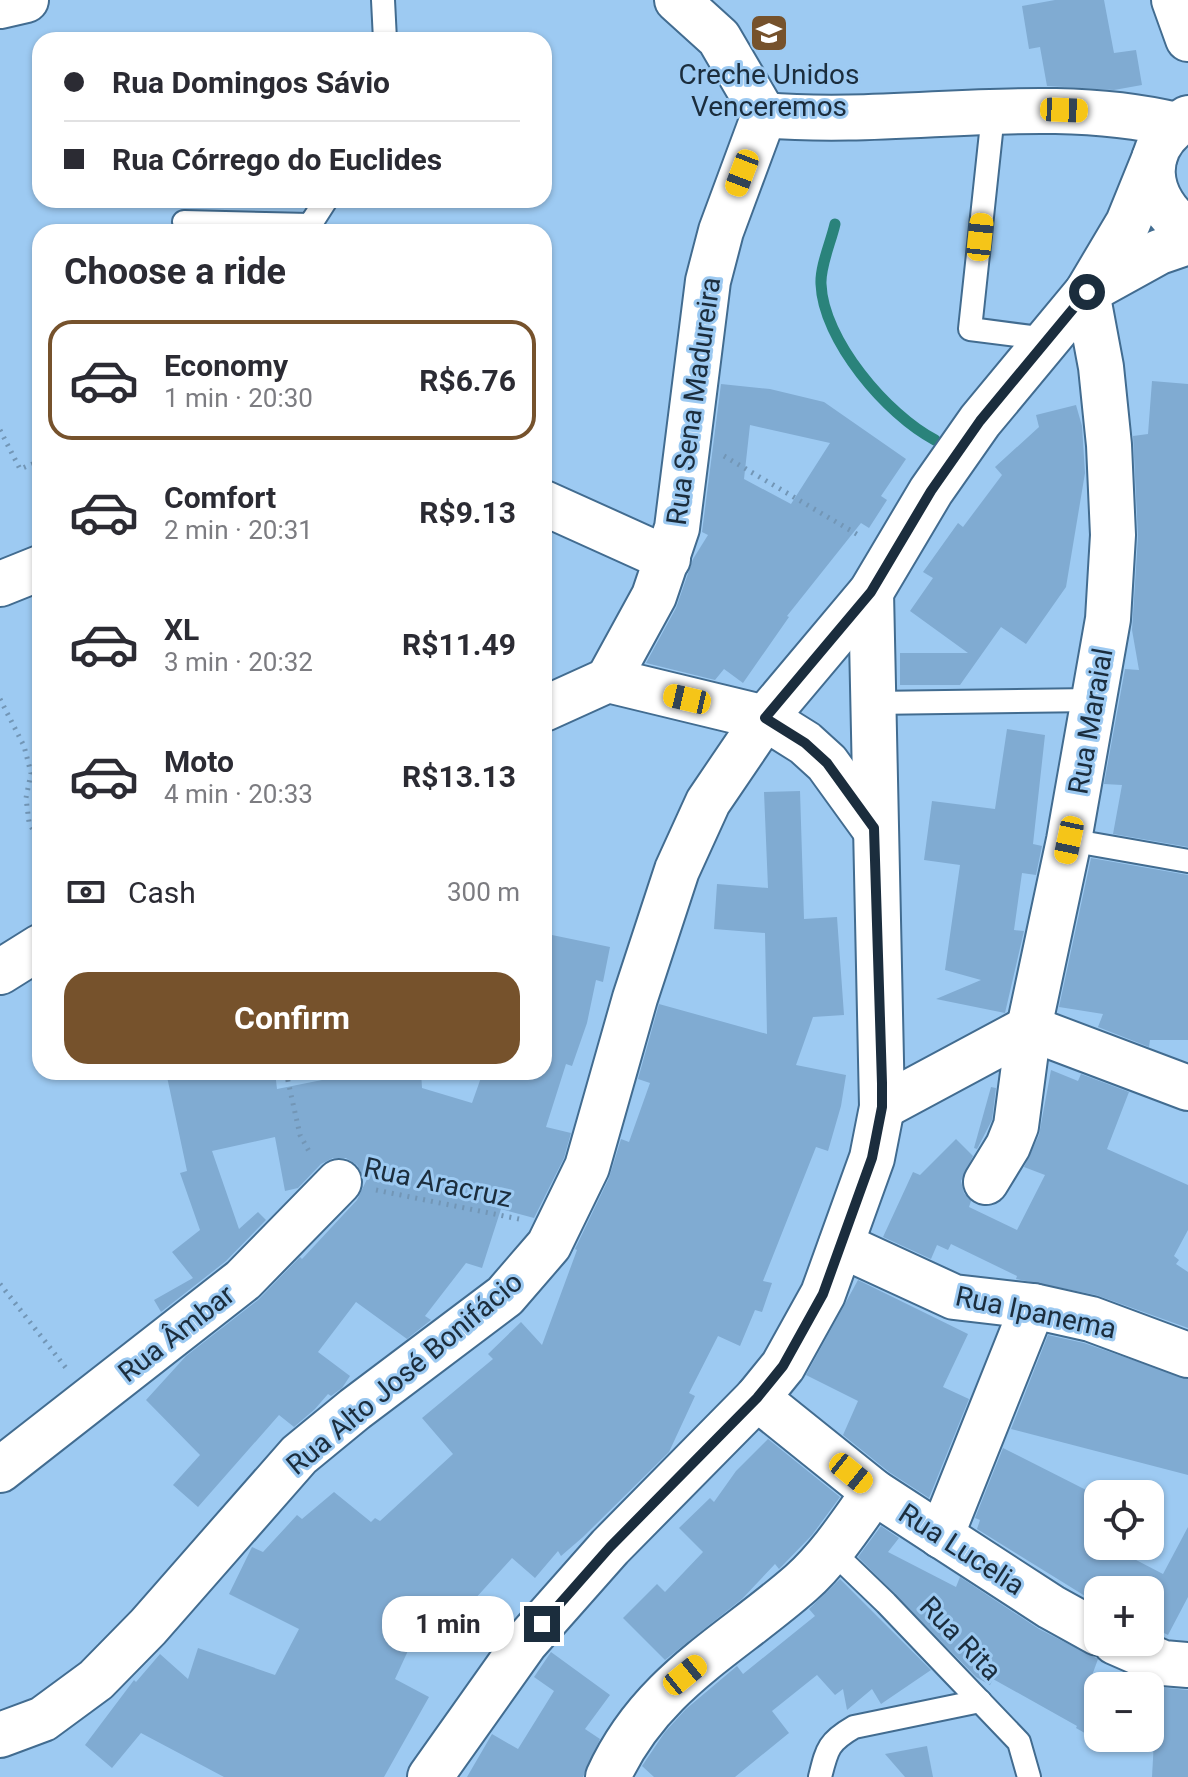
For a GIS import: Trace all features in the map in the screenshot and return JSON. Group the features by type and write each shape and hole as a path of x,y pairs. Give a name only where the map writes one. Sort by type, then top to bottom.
{"street":[{"path":"0,6 26,0"},
{"path":"677,0 719,38 764,115 828,120 1098,112 1134,114 1173,134"},
{"path":"1174,0 1188,39"},
{"name":"Rua Sena Madureira","path":"608,680 654,596 677,528 708,281 721,231 764,115"},
{"path":"1173,134 1152,180 1158,200 1170,217 1188,230"},
{"path":"1087,292 1128,223 1173,134"},
{"path":"1087,292 1159,252 1188,242"},
{"name":"Rua Alto José Bonifácio","path":"0,1735 43,1719 96,1680 148,1627 299,1455 505,1296 549,1245 587,1167 635,998 677,870 708,802 765,718 871,592 931,491 980,421 1087,292"},
{"name":"Rua Maraial","path":"986,1182 1016,1126 1029,1028 1069,840 1108,619 1113,535 1109,445 1101,367 1087,292"},
{"path":"552,507 668,559"},
{"path":"0,584 32,571"},
{"path":"430,1777 525,1643 610,1547 757,1398 783,1366 823,1294 872,1158 882,1107 871,592"},
{"path":"552,705 608,680 765,718 805,743 827,763 874,828"},
{"path":"0,972 32,952"},
{"path":"882,1107 1029,1028 1188,1088"},
{"name":"Rua Âmbar","path":"0,1470 243,1280 339,1182"},
{"name":"Rua Ipanema","path":"841,1245 954,1297 1033,1306 1091,1319 1188,1355"},
{"path":"941,1536 1033,1306"},
{"name":"Rua Lucelia","path":"757,1398 874,1492 1084,1625"},
{"path":"608,1777 639,1721 667,1690 803,1582 832,1551 874,1492"},
{"path":"1147,1656 1163,1663 1188,1665"}],"lane":[{"path":"383,0 385,32"},
{"path":"993,114 970,329 1047,339"},
{"path":"184,222 221,224"},
{"path":"872,703 1094,700"},
{"path":"1069,840 1188,861"},
{"name":"Rua Rita","path":"832,1551 1019,1742 1029,1777"},
{"path":"820,1777 827,1749 837,1737 854,1727 980,1701"}],"path":[{"path":"0,430 20,469 32,464"},
{"path":"690,434 791,497 892,554"},
{"path":"0,699 24,746 31,773 26,798 32,828"},
{"name":"Rua Aracruz","path":"288,1080 300,1135 314,1161 339,1182 559,1227"},
{"path":"0,1284 91,1400"}],"building":[{"path":"1055,0 1104,0 1114,53 1136,50 1142,85 1114,90 1047,86 1040,47 1029,49 1022,6"},
{"path":"1152,381 1188,384 1188,847 1113,834 1122,785 1104,784 1125,669 1139,670 1132,630 1138,536 1133,436 1148,434"},
{"path":"721,384 770,389 824,402 906,459 881,496 887,500 869,528 861,523 787,616 743,683 724,669 715,680 646,663 676,608 693,559 708,535 702,532","holes":["750,425 830,443 791,504 744,479"]},
{"path":"1076,405 1082,426 1085,473 1066,587 1026,644 1001,627 960,685 900,685 900,653 968,653 910,611 933,578 923,572 958,523 963,527 1002,475 995,467 1039,427 1036,415"},
{"path":"1007,729 1045,735 1033,844 1042,846 1036,875 1022,873 1014,930 1024,931 1005,1013 936,999 981,980 945,970 960,865 924,860 932,801 995,809"},
{"path":"800,791 804,919 837,917 844,1015 813,1017 796,1065 846,1075 841,1106 828,1151 816,1147 763,1281 772,1283 762,1312 755,1310 740,1346 718,1336 689,1393 695,1396 669,1452 583,1537 561,1556 558,1551 535,1578 512,1558 464,1611 469,1615 450,1639 423,1618 395,1679 429,1697 384,1777 224,1777 141,1733 112,1768 85,1745 134,1680 136,1682 160,1654 188,1679 198,1648 275,1675 299,1629 229,1594 252,1547 263,1552 297,1515 302,1519 334,1492 371,1522 375,1518 380,1521 453,1454 422,1418 493,1359 488,1354 521,1322 542,1345 575,1249 609,1178 621,1139 629,1142 650,1083 638,1079 659,1004 767,1034 765,933 714,929 717,884 768,888 764,792"},
{"path":"1091,858 1188,875 1188,1040 1150,1040 1149,1047 1098,1027 1103,1014 1059,1007"},
{"path":"552,935 610,947 603,982 596,980 587,1023 572,1066 566,1064 546,1127 571,1133 564,1158 534,1218 501,1209 482,1268 466,1263 425,1316 431,1320 407,1339 356,1302 318,1352 350,1376 342,1388 331,1396 328,1394 294,1427 279,1415 198,1507 173,1485 200,1455 146,1400 186,1356 258,1300 300,1257 302,1259 357,1200 368,1177 363,1177 357,1165 346,1158 333,1158 321,1164 298,1188 285,1191 275,1137 212,1151 239,1229 258,1212 266,1220 226,1261 161,1312 154,1300 193,1278 172,1252 200,1230 180,1173 187,1171 168,1080 276,1080 277,1089 322,1080 422,1080 422,1088 472,1103 480,1080 552,1080"},
{"path":"1051,1070 1078,1081 1081,1074 1129,1092 1107,1149 1188,1185 1188,1230 1174,1256 1179,1260 1176,1264 1188,1272 1188,1328 1096,1295 1016,1279 1017,1276 951,1244 948,1250 937,1245 931,1259 883,1237 913,1172 920,1175 956,1139 973,1156 961,1181 964,1193 971,1201 969,1207 1017,1230 1045,1175 1024,1167 1039,1135"},
{"path":"991,1087 996,1088 992,1120 977,1149 974,1148"},
{"path":"858,1280 968,1334 943,1387 969,1399 929,1498 889,1472 843,1435 858,1401 806,1375"},
{"path":"1048,1335 1084,1343 1188,1379 1188,1475 1011,1429"},
{"path":"768,1439 840,1497 812,1535 779,1569 775,1564 742,1599 665,1660 623,1618 657,1584 665,1592 703,1552 679,1528 710,1498 714,1502 736,1471"},
{"path":"1003,1448 1084,1489 1084,1560 1136,1560 1163,1574 1188,1527 1188,1597 1168,1635 1164,1633 1164,1576 1084,1576 1084,1595 977,1529 980,1520 975,1518"},
{"path":"881,1526 899,1538 888,1552 956,1587 960,1577 1039,1629 1084,1652 1084,1656 1098,1659 1093,1672 1084,1672 1084,1733 993,1679 990,1685 976,1677 858,1557"},
{"path":"840,1579 931,1670 881,1704 872,1689 847,1710 843,1689 835,1695 817,1675 772,1711 789,1733 735,1777 654,1777 642,1766 665,1732 686,1709 737,1666 743,1674 815,1616 809,1609"},
{"path":"551,1652 610,1695 585,1729 600,1739 583,1777 467,1777 492,1734 518,1749 554,1691 534,1677"},
{"path":"1164,1688 1188,1690 1188,1777 1152,1777 1153,1752 1164,1752"},
{"path":"927,1746 933,1777 905,1777 885,1754"}],"waterway":[{"path":"835,224 821,277 825,306 833,328 845,351 878,394 897,413 935,440"}],"place":[{"name":"Creche Unidos Venceremos","path":"769,33"}],"route":[{"path":"542,1624 610,1547 757,1398 783,1366 823,1294 872,1158 882,1107 874,828 827,763 805,743 765,718 871,592 931,491 980,421 1087,292"}]}
